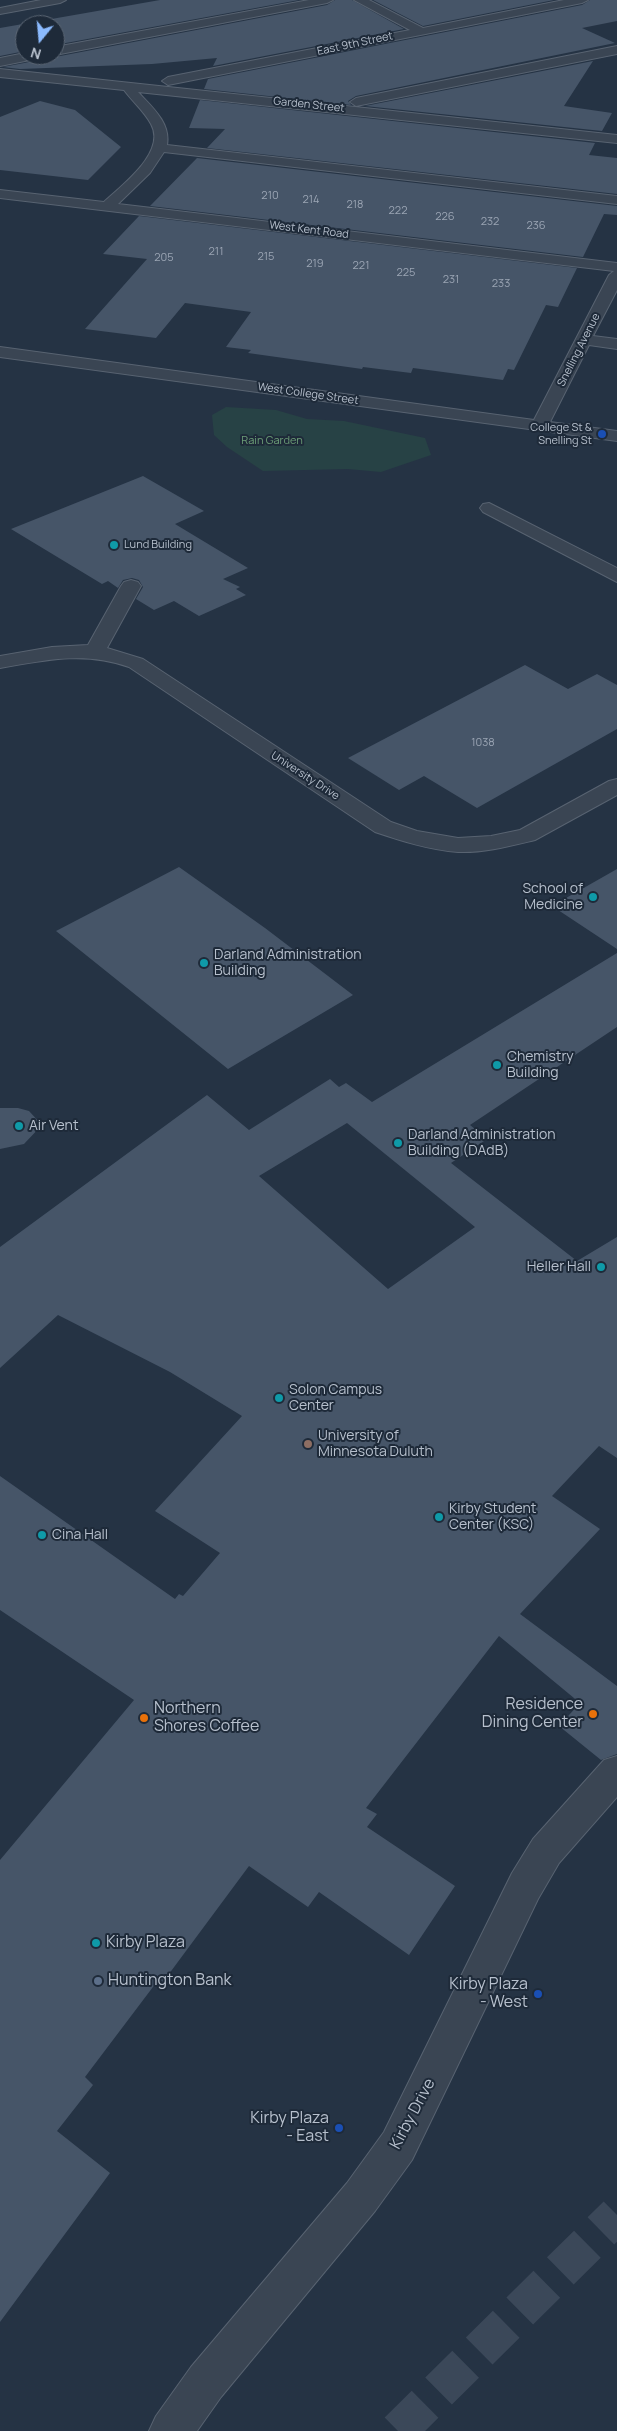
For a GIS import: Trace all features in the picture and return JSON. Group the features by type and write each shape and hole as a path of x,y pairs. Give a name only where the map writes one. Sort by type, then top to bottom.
{"street":[{"path":"0,11 60,0"},
{"path":"65,50 327,0"},
{"path":"360,0 421,31"},
{"name":"East 9th Street","path":"127,86 196,77 582,0"},
{"path":"331,108 617,50"},
{"path":"0,62 15,59"},
{"name":"Garden Street","path":"0,73 617,139"},
{"path":"108,206 150,163 161,148 162,137 159,125 127,86"},
{"path":"161,148 617,200"},
{"name":"West Kent Road","path":"0,194 617,267"},
{"name":"Snelling Avenue","path":"540,425 617,274"},
{"path":"584,340 617,344"},
{"name":"West College Street","path":"0,352 617,436"},
{"path":"489,508 617,576"},
{"path":"95,650 131,586"},
{"name":"University Drive","path":"0,662 60,651 95,650 116,654 136,663 383,827 413,837 458,845 491,844 528,836 617,786"},
{"name":"Kirby Drive","path":"171,2431 206,2382 361,2197 398,2146 525,1886 546,1851 616,1772"}],"green space":[{"name":"Rain Garden","path":"226,407 276,410 307,419 344,421 425,438 431,455 381,472 348,469 263,471 227,447 214,435 212,415"}],"building":[{"path":"160,0 299,0 65,43 65,17"},
{"path":"335,0 352,0 404,29 213,66 217,58 152,64 20,69 3,67 15,65 65,65 65,55 327,5"},
{"path":"373,0 554,0 423,26"},
{"path":"590,0 617,0 617,21 582,28 615,43 356,96 348,101 351,105 204,89 208,79 582,5"},
{"path":"15,25 15,53 0,56 0,28"},
{"path":"593,61 564,106 612,113 602,131 365,106"},
{"path":"200,100 595,143 589,155 617,158 617,194 207,148 225,129 189,128"},
{"path":"40,101 75,110 121,147 88,180 0,170 0,117"},
{"path":"197,158 617,206 617,215 604,214 583,257 150,206"},
{"path":"139,216 577,268 558,307 546,305 514,370 508,369 503,380 413,368 411,373 363,367 362,369 248,353 251,350 226,347 251,312 185,303 156,338 85,329 147,259 103,254"},
{"name":"Lund Building","path":"143,476 204,511 175,524 248,568 223,579 240,587 236,589 246,595 199,616 174,601 154,610 136,599 143,587 139,580 132,578 123,580 118,588 108,581 102,584 11,529"},
{"path":"525,665 568,689 597,674 617,685 617,729 477,808 424,776 399,790 348,758"},
{"name":"Darland Administration Building","path":"179,867 265,928 353,995 228,1069 56,931"},
{"name":"School of Medicine","path":"617,869 617,949 552,906"},
{"path":"617,953 617,1027 470,1125 487,1139 451,1163 577,1261 617,1237 617,1458 599,1446 552,1496 600,1529 520,1614 617,1686 617,1754 601,1760 559,1726 580,1703 499,1636 366,1808 377,1814 367,1827 455,1886 409,1955 319,1892 308,1907 249,1866 163,1982 159,1979 85,2077 93,2085 57,2131 110,2173 0,2322 0,1860 134,1700 0,1610 0,1476 175,1599 179,1594 183,1596 220,1553 155,1511 242,1416 170,1372 58,1315 0,1368 0,1247 207,1095 249,1130 330,1079 339,1087 346,1083 372,1102","holes":["347,1123 475,1227 388,1289 259,1176"]},
{"name":"Air Vent","path":"0,1108 18,1108 29,1111 42,1125 24,1144 0,1149"}],"tunnel":[{"path":"398,2431 617,2215"}],"place":[{"name":"College St & Snelling St","path":"602,434"},
{"name":"Lund Building","path":"114,545"},
{"name":"School of Medicine","path":"593,897"},
{"name":"Darland Administration Building","path":"204,963"},
{"name":"Chemistry Building","path":"497,1065"},
{"name":"Air Vent","path":"19,1126"},
{"name":"Darland Administration Building (DAdB)","path":"398,1143"},
{"name":"Heller Hall","path":"601,1267"},
{"name":"Solon Campus Center","path":"279,1398"},
{"name":"University of Minnesota Duluth","path":"308,1444"},
{"name":"Kirby Student Center (KSC)","path":"439,1517"},
{"name":"Cina Hall","path":"42,1535"},
{"name":"Residence Dining Center","path":"593,1714"},
{"name":"Northern Shores Coffee","path":"144,1718"},
{"name":"Kirby Plaza","path":"96,1943"},
{"name":"Huntington Bank","path":"98,1981"},
{"name":"Kirby Plaza - West","path":"538,1994"},
{"name":"Kirby Plaza - East","path":"339,2128"}]}
